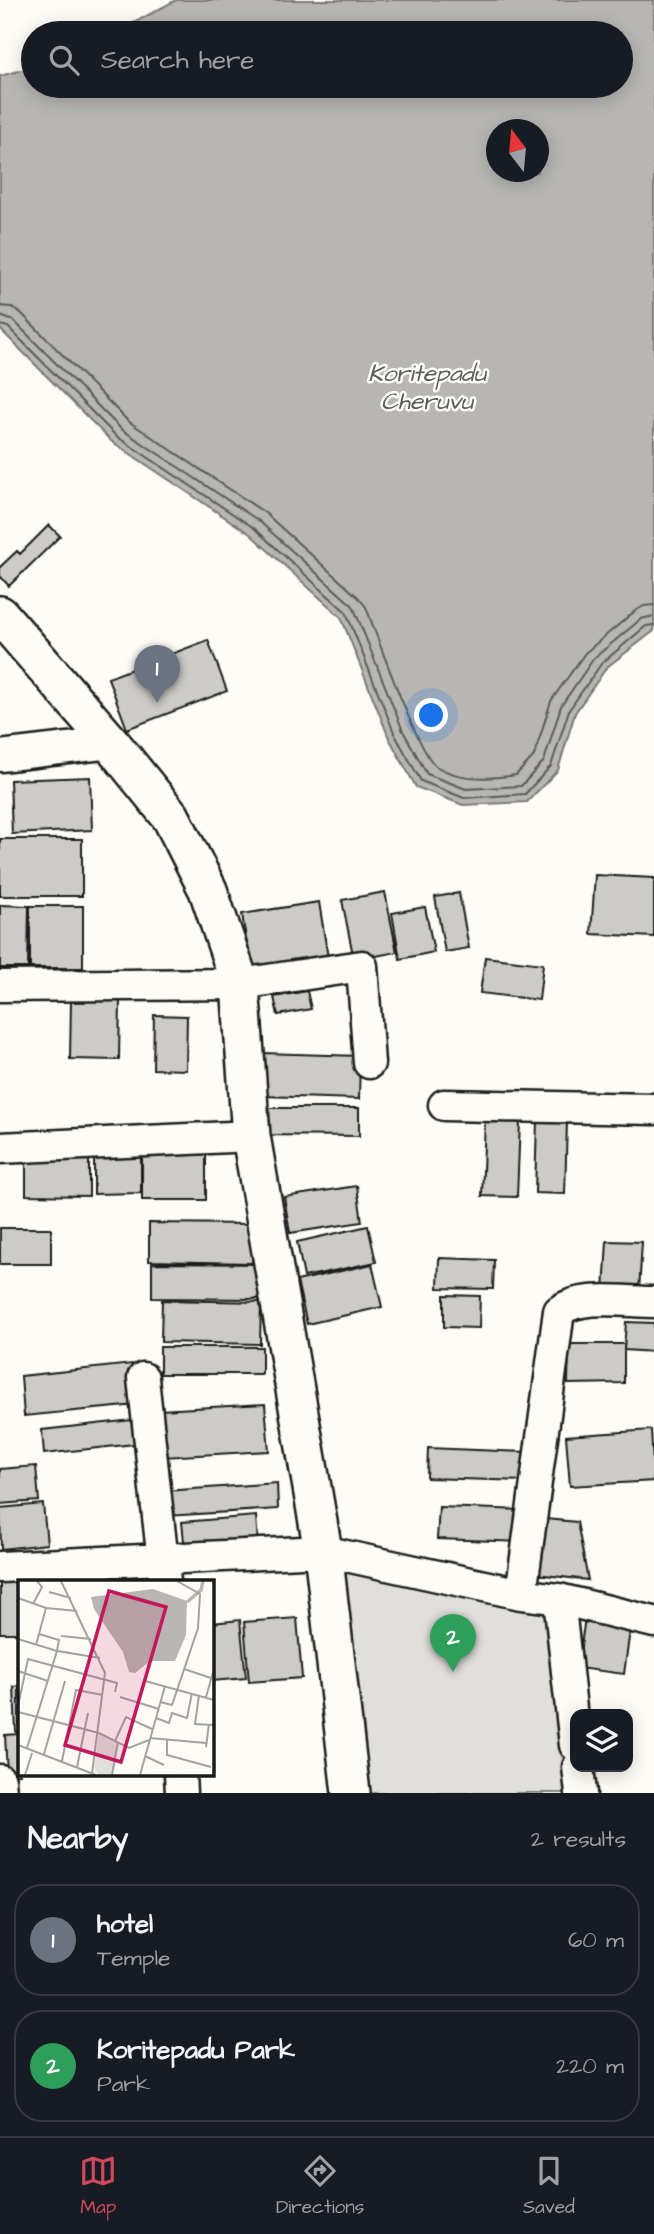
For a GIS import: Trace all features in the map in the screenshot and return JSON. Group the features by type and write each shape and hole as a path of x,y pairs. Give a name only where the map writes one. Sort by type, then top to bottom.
{"street":[{"path":"0,615 171,817 208,890 240,984 251,1136 323,1551 351,1793"},
{"path":"0,756 111,743"},
{"path":"0,986 240,984 362,966 369,1063"},
{"path":"444,1105 654,1109"},
{"path":"0,1148 251,1136"},
{"path":"521,1594 559,1311 568,1304 580,1301 654,1303"},
{"path":"143,1378 165,1570"},
{"path":"0,1567 165,1570 323,1551 521,1594 559,1599 654,1622"},
{"path":"559,1599 571,1709"},
{"path":"578,1772 580,1793"},
{"path":"0,1780 1,1793"}],"shaded area":[{"path":"323,1551 559,1599 571,1709 570,1772 579,1772 581,1793 356,1793"}],"water":[{"name":"Koritepadu Cheruvu","path":"176,0 654,0 654,631 607,667 575,713 558,770 527,802 463,805 416,787 389,738 341,617 250,534 111,441 0,329 0,76 21,70 21,98 633,98 633,21 137,21"}],"building":[{"path":"49,525 60,536 9,586 0,576 0,567 17,551 20,554"},
{"path":"208,640 227,691 127,729 108,678"},
{"path":"90,777 92,830 12,834 10,780"},
{"path":"0,839 82,839 82,896 0,896"},
{"path":"595,875 654,878 654,937 591,934"},
{"path":"385,892 397,952 354,960 342,900"},
{"path":"459,893 469,948 445,952 435,897"},
{"path":"319,902 329,964 252,976 242,914"},
{"path":"0,905 29,906 28,968 0,968"},
{"path":"30,906 83,906 83,968 30,968"},
{"path":"425,907 434,952 400,959 392,913"},
{"path":"485,957 543,964 539,1000 480,993"},
{"path":"307,991 311,1009 278,1015 274,997"},
{"path":"71,1000 120,1000 119,1060 70,1059"},
{"path":"154,1015 187,1016 186,1070 153,1069"},
{"path":"262,1053 360,1056 359,1099 261,1096"},
{"path":"257,1108 359,1108 359,1136 256,1135"},
{"path":"485,1120 520,1121 517,1197 482,1196"},
{"path":"537,1120 567,1121 565,1194 535,1193"},
{"path":"94,1153 141,1153 141,1193 94,1194"},
{"path":"142,1153 206,1153 206,1200 142,1200"},
{"path":"26,1156 89,1157 89,1196 26,1195"},
{"path":"357,1186 362,1222 290,1233 284,1197"},
{"path":"149,1223 253,1224 252,1263 149,1261"},
{"path":"368,1226 376,1262 304,1277 297,1242"},
{"path":"0,1228 51,1228 51,1264 0,1264"},
{"path":"607,1241 642,1242 639,1292 604,1291"},
{"path":"439,1258 494,1260 493,1289 438,1288"},
{"path":"152,1263 259,1264 259,1299 152,1298"},
{"path":"372,1264 382,1307 307,1324 297,1281"},
{"path":"444,1295 480,1296 479,1328 444,1327"},
{"path":"162,1300 261,1302 260,1344 161,1342"},
{"path":"626,1322 654,1323 654,1352 624,1350"},
{"path":"569,1344 624,1344 624,1383 568,1384"},
{"path":"160,1347 262,1347 262,1374 160,1374"},
{"path":"132,1364 136,1405 24,1416 21,1376"},
{"path":"265,1404 269,1451 163,1457 160,1410"},
{"path":"141,1419 143,1443 44,1454 42,1430"},
{"path":"651,1430 654,1481 570,1486 566,1436"},
{"path":"428,1448 527,1452 526,1481 427,1478"},
{"path":"36,1466 39,1501 0,1504 0,1469"},
{"path":"277,1483 278,1509 166,1516 165,1491"},
{"path":"43,1504 47,1544 1,1549 0,1508"},
{"path":"439,1507 523,1510 522,1542 437,1539"},
{"path":"256,1516 258,1544 185,1551 182,1522"},
{"path":"535,1518 577,1522 588,1580 528,1573"},
{"path":"134,1565 134,1580 87,1580 86,1567"},
{"path":"59,1571 59,1580 18,1580 18,1633 0,1633 0,1573"},
{"path":"585,1617 631,1623 624,1674 578,1668"},
{"path":"297,1618 302,1678 249,1682 244,1622"},
{"path":"240,1620 246,1678 214,1681 214,1623"},
{"path":"18,1686 18,1732 16,1732 14,1687"},
{"path":"18,1734 18,1774 7,1774 5,1735"}],"place":[{"name":"hotel","path":"157,703"},
{"name":"Koritepadu Park","path":"453,1672"}]}
